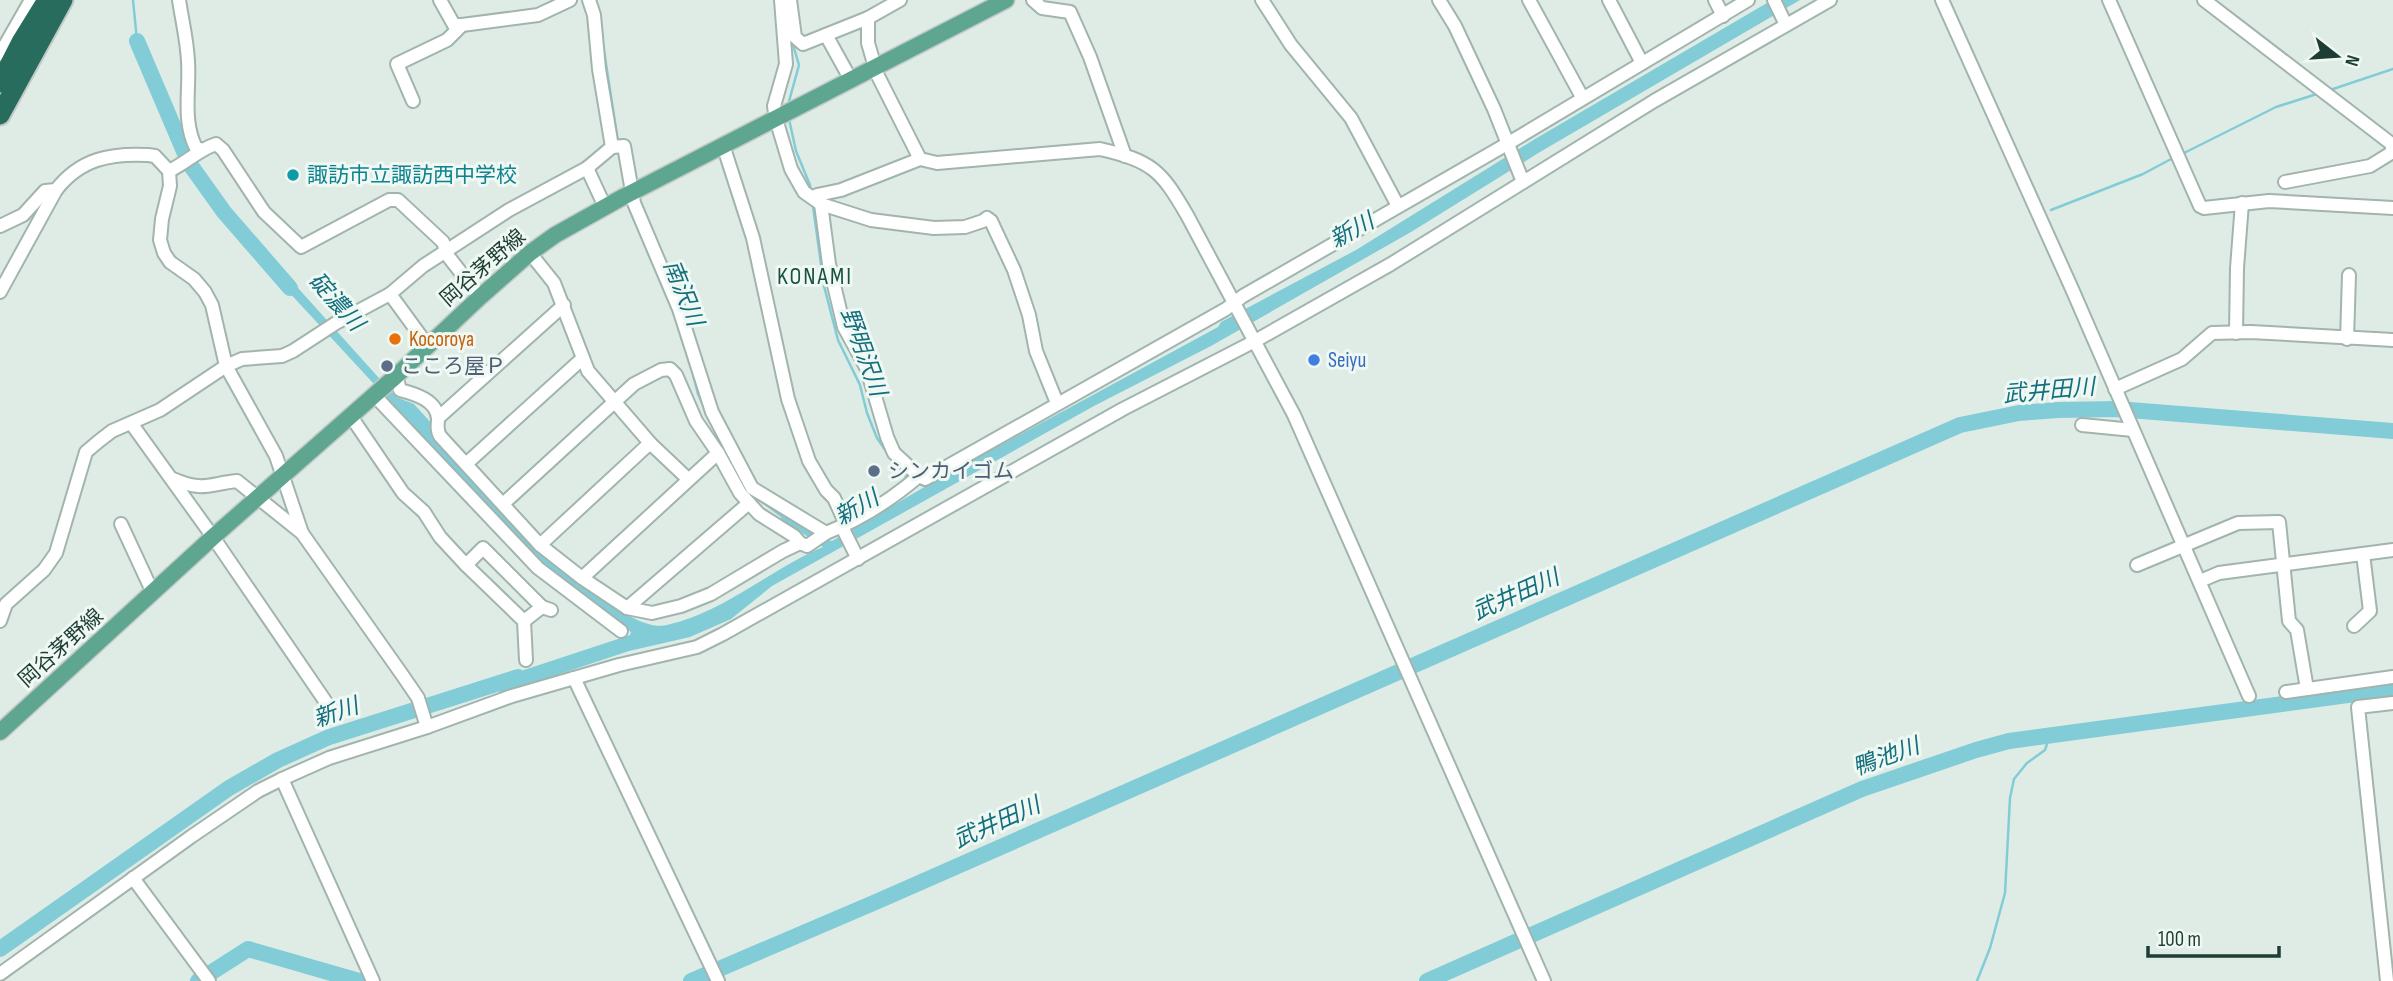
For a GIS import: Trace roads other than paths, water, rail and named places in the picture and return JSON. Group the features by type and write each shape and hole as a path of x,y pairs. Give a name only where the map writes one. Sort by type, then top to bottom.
{"highway":[{"path":"0,83 47,0"},
{"path":"1,114 63,0"}],"main road":[{"name":"岡谷茅野線","path":"0,732 282,475 384,387 480,297 555,234 1006,0"}],"street":[{"path":"0,54 31,0"},
{"path":"179,0 190,79 187,110 191,137 196,148 192,157"},
{"path":"440,0 454,25 538,15 570,0"},
{"path":"589,0 594,15 599,69 612,147"},
{"path":"781,0 786,64 774,106 785,114 790,169 804,192 821,204 871,220 934,228 965,227 987,218 991,220 1014,270 1029,315 1037,351 1057,403"},
{"path":"790,0 795,37 803,44 868,18 877,5 900,0"},
{"path":"1033,0 1041,8 1070,12 1125,156"},
{"path":"1262,0 1292,45 1351,118 1398,206"},
{"path":"1439,0 1451,18 1483,85 1521,178"},
{"path":"1529,0 1582,97"},
{"path":"1609,0 1642,63"},
{"path":"1715,0 1723,16"},
{"path":"1544,981 1294,415 1253,337 1235,304 1169,184 1159,173 1150,166 1100,149 937,163 920,159 841,190 817,195 821,204 829,264 844,327 867,369 894,453 919,477 925,478 1235,304 1398,206 1508,146 1582,97 1748,0"},
{"path":"1774,0 1784,20"},
{"path":"0,974 247,798 282,779 425,721 574,678 697,648 856,555 1391,264 1521,178 1654,101 1784,20 1830,0"},
{"path":"1942,0 2073,289 2249,696"},
{"path":"2109,0 2200,206 2204,208 2269,201 2393,208"},
{"path":"2204,0 2393,145 2391,153 2370,166 2285,182"},
{"path":"868,18 868,43 877,74 920,159"},
{"path":"413,101 397,64 447,40 462,25"},
{"path":"826,35 851,80"},
{"path":"169,172 216,144 223,150 264,212 301,247 389,200 398,200 443,242 480,297"},
{"path":"723,145 753,238 788,399 809,461 826,490 834,498 856,555"},
{"path":"0,621 6,604 44,570 56,553 86,453 112,431 160,410 226,366 242,359 282,356 293,351 336,323 390,294 446,250 509,210 587,168 612,147 625,146 634,204 679,309 712,412 752,488 826,533"},
{"path":"0,292 56,190 73,171 101,158 138,154 155,156 169,172 170,186 160,240 170,262 194,279 205,292 219,329 226,366 276,456 302,533 403,676 418,701 425,721"},
{"path":"587,168 605,207"},
{"path":"0,226 23,215 45,191 56,190"},
{"path":"2236,332 2242,203"},
{"path":"530,253 554,283 588,372 650,443 688,479"},
{"path":"2347,339 2349,275"},
{"path":"390,294 428,346"},
{"path":"438,418 564,305"},
{"path":"2118,395 2182,359 2212,333 2393,340"},
{"path":"466,464 583,358"},
{"path":"503,503 634,384 661,370 670,369 676,375 696,421 718,453 740,494 759,514 794,536 800,543 807,546 826,533 844,528 919,477"},
{"path":"384,387 424,398 436,412 437,431 440,436 540,545 627,608 652,613 681,606 711,594 800,543"},
{"path":"384,387 538,568 621,631"},
{"path":"350,415 403,493 424,512 440,537 524,621 526,660"},
{"path":"131,424 214,537 334,714"},
{"path":"2082,425 2132,428"},
{"path":"540,545 650,443"},
{"path":"582,578 718,453"},
{"path":"171,478 187,485 207,487 220,482 237,481 302,533"},
{"path":"627,608 749,503"},
{"path":"2137,565 2238,523 2278,522 2289,621 2297,630 2306,689"},
{"path":"121,524 153,593"},
{"path":"466,565 483,548 547,608 524,621"},
{"path":"2200,581 2219,573 2393,550"},
{"path":"2354,626 2370,611 2363,554"},
{"path":"2286,692 2393,677"},
{"path":"574,678 716,976"},
{"path":"2387,981 2358,707 2393,702"},
{"path":"282,779 373,981"},
{"path":"133,878 209,981"}],"water":[{"path":"1772,0 1800,0 1540,152 1411,232 1211,346 1094,406 772,586 731,619 690,637 629,651 500,694 497,679 630,635 631,632 528,553 274,276 280,268 396,397 414,404 433,425 432,436 544,550 613,606 643,622 667,625 688,619 728,601 823,547 781,519 782,513 824,539 832,541 933,482 1218,327 1221,322 1356,250 1535,139"}],"waterway":[{"name":"碇濃川","path":"133,0 137,41"},
{"name":"南沢川","path":"602,38 618,142"},
{"name":"碇濃川","path":"137,41 189,163 224,212 290,288"},
{"name":"野明沢川","path":"788,105 799,65 792,41"},
{"path":"2330,90 2393,69"},
{"path":"2182,154 2276,107 2320,93"},
{"name":"野明沢川","path":"789,119 796,151 811,192"},
{"path":"2051,210 2143,174 2173,158"},
{"name":"野明沢川","path":"813,206 824,286 838,340 860,385 877,438 888,454"},
{"name":"南沢川","path":"629,207 652,262"},
{"name":"南沢川","path":"691,366 705,409"},
{"name":"武井田川","path":"691,981 1960,425 2019,413 2117,409 2393,431"},
{"name":"野明沢川","path":"892,460 908,479"},
{"name":"南沢川","path":"756,497 784,518"},
{"name":"新川","path":"0,949 229,788 278,760 329,737 518,677"},
{"name":"鴨池川","path":"1427,981 1862,789 1976,750 2009,741 2393,689"},
{"path":"1977,981 1990,948 2005,893 2010,798 2014,779 2027,763 2045,750 2050,735"},
{"name":"武井田川","path":"198,981 248,949 359,981"}],"place":[{"name":"諏訪市立諏訪西中学校","path":"293,175"},
{"name":"Kocoroya","path":"395,339"},
{"name":"Seiyu","path":"1314,360"},
{"name":"こころ屋Ｐ","path":"387,366"},
{"name":"シンカイゴム","path":"874,471"}],"district":[{"name":"KONAMI","path":"815,276"}]}
